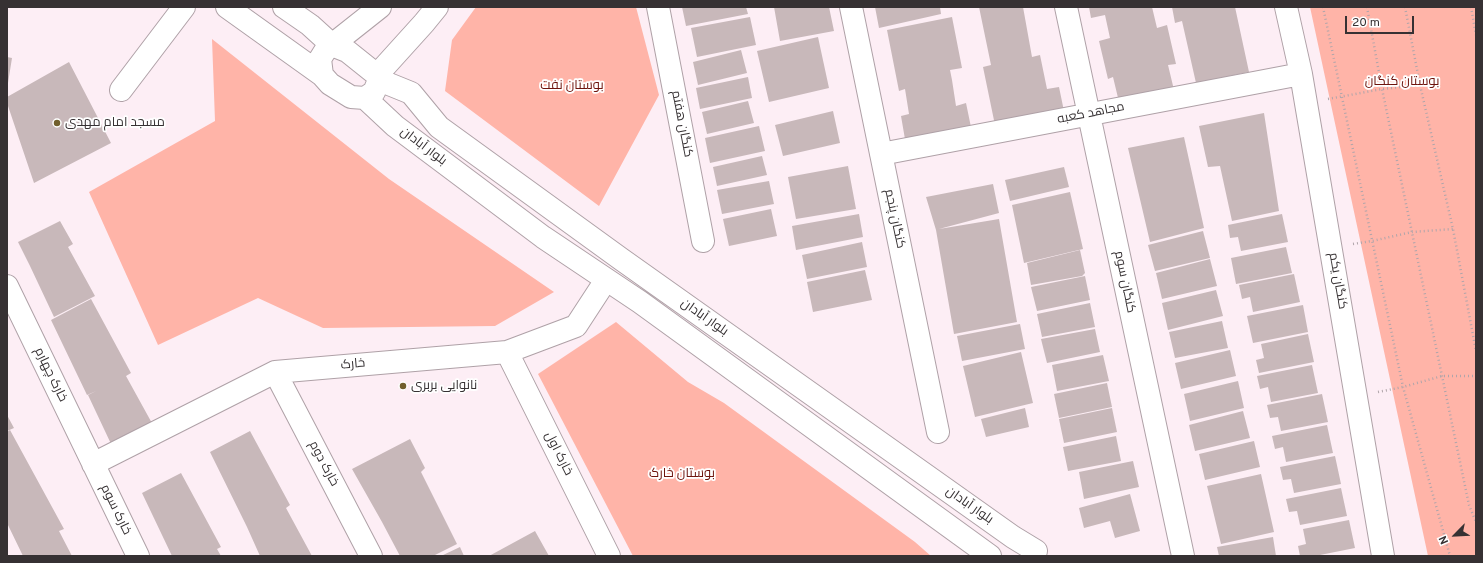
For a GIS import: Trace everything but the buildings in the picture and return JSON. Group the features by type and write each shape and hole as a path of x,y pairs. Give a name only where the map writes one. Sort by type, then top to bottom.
{"street":[{"path":"121,90 184,7"},
{"path":"227,7 322,75 330,84 341,92 350,97 365,98 374,92 378,78 437,7"},
{"path":"284,7 310,25 332,44"},
{"path":"322,75 320,59 325,51 380,7"},
{"name":"کنگان هفتم","path":"658,7 703,241"},
{"name":"کنگان پنجم","path":"851,7 938,432"},
{"name":"کنگان سوم","path":"1066,7 1183,556"},
{"name":"کنگان یکم","path":"1286,7 1306,102 1383,556"},
{"name":"بلوار آبادان","path":"332,44 347,50 378,78 411,93 439,127 1034,554"},
{"name":"مجاهد کعبه","path":"881,154 1301,74"},
{"name":"بلوار آبادان","path":"365,98 401,131 543,237 640,302 990,556"},
{"name":"خارک","path":"93,464 275,372 507,352 576,326 621,259"},
{"name":"خارک چهارم","path":"7,286 93,464"},
{"name":"خارک اول","path":"507,352 610,556"},
{"name":"خارک دوم","path":"275,372 371,556"},
{"name":"خارک سوم","path":"93,464 138,556"},
{"path":"1000,556 1012,537"}],"path":[{"path":"1322,7 1403,387 1450,556"},
{"path":"1366,7 1469,505 1476,522"},
{"path":"1405,7 1420,85 1453,229 1476,351"},
{"path":"1470,7 1476,35"},
{"path":"1306,102 1382,89 1420,85"},
{"path":"1331,248 1372,242 1412,232 1453,229"},
{"path":"1356,396 1403,387 1442,376 1476,376"}],"green space":[{"name":"بوستان نفت","path":"476,7 636,7 659,95 599,206 445,91 452,40"},
{"name":"بوستان کنگان","path":"1310,7 1476,7 1476,556 1428,556"},
{"path":"212,39 389,179 554,292 495,326 323,328 258,298 158,345 89,192 215,121"},
{"name":"بوستان خارک","path":"616,322 688,382 724,403 915,542 931,556 633,556 538,374"}],"place":[{"name":"مسجد امام مهدی","path":"57,123"},
{"name":"نانوایی بربری","path":"403,386"}]}
